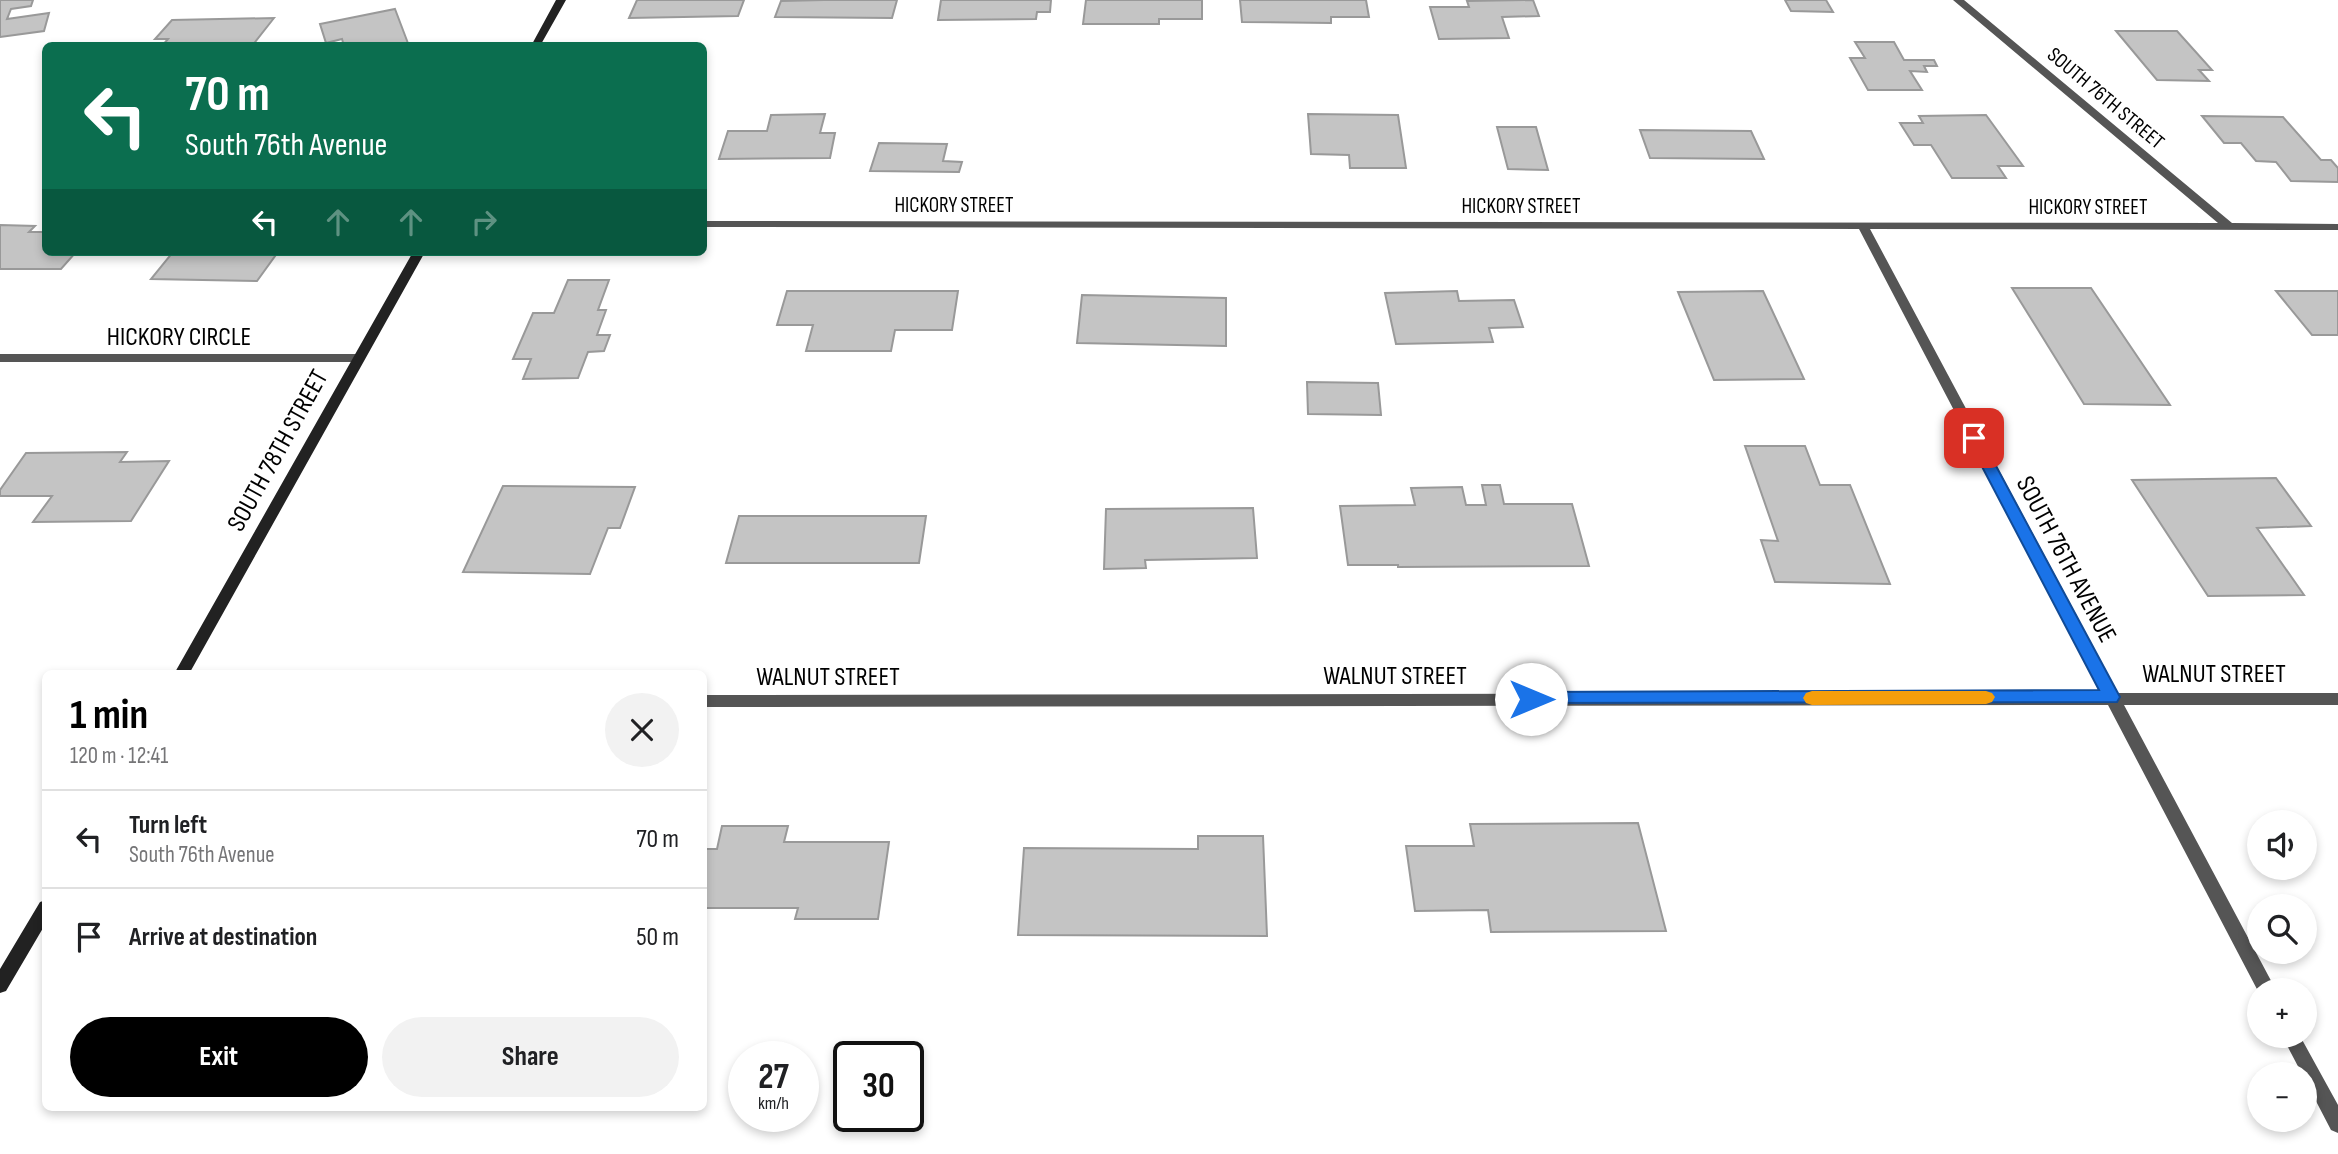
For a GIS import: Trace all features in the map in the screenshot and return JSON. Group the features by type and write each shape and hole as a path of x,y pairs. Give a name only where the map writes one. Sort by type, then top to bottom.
{"main road":[{"path":"537,42 561,0"},
{"name":"SOUTH 78TH STREET","path":"183,670 417,256"},
{"path":"0,985 42,914"}],"street":[{"name":"SOUTH 76TH STREET","path":"1958,0 2229,226"},
{"name":"HICKORY STREET","path":"707,225 2338,227"},
{"name":"SOUTH 76TH AVENUE","path":"1861,225 2261,978"},
{"name":"HICKORY CIRCLE","path":"0,358 359,358"},
{"name":"WALNUT STREET","path":"707,701 2111,697 2338,699"},
{"path":"2297,1048 2338,1124"}],"building":[{"path":"0,0 33,0 31,6 11,9 7,19 49,13 44,31 0,37"},
{"path":"637,0 744,0 738,16 629,18"},
{"path":"897,0 892,18 775,17 781,1"},
{"path":"941,0 1051,0 1050,12 1037,12 1036,19 938,20"},
{"path":"1086,0 1202,0 1202,19 1159,19 1159,24 1083,24"},
{"path":"1240,0 1366,0 1369,17 1331,17 1331,23 1242,22"},
{"path":"1533,0 1539,16 1502,17 1509,38 1439,39 1430,7 1469,7 1467,1"},
{"path":"1785,0 1826,0 1833,12 1791,11"},
{"path":"395,9 407,42 343,42 342,39 326,42 320,24"},
{"path":"274,18 255,42 165,42 168,39 155,39 172,20"},
{"path":"2116,31 2177,31 2212,70 2199,70 2209,81 2157,80"},
{"path":"1855,42 1894,42 1904,60 1934,60 1937,66 1924,66 1927,72 1910,71 1922,90 1868,90 1850,58 1865,58"},
{"path":"825,114 820,133 835,133 830,158 719,159 728,131 767,131 771,115"},
{"path":"1308,114 1398,115 1406,168 1350,168 1349,155 1311,154"},
{"path":"1986,115 2023,166 1998,166 2006,178 1952,178 1931,145 1914,145 1900,123 1923,123 1919,116"},
{"path":"2202,116 2283,117 2321,160 2331,160 2338,168 2338,182 2291,181 2276,162 2256,161 2241,143 2224,143"},
{"path":"1497,127 1536,127 1548,170 1508,169"},
{"path":"1640,130 1751,131 1764,159 1650,158"},
{"path":"879,143 947,144 943,161 962,162 959,172 870,171"},
{"path":"0,225 35,226 29,232 42,232 42,256 72,256 61,269 0,269"},
{"path":"170,256 275,256 257,281 151,279"},
{"path":"568,280 609,280 598,310 606,310 597,335 610,335 604,351 588,352 578,378 523,379 531,359 513,359 533,313 554,313"},
{"path":"2012,288 2091,288 2170,405 2084,404"},
{"path":"787,291 958,291 952,330 895,330 891,351 806,351 813,325 777,325"},
{"path":"1457,291 1459,301 1514,300 1523,327 1489,328 1493,342 1396,344 1385,293"},
{"path":"1763,291 1804,379 1714,380 1678,292"},
{"path":"2276,291 2338,291 2338,335 2312,335"},
{"path":"1082,295 1226,298 1226,346 1077,343"},
{"path":"1307,382 1378,383 1381,415 1308,414"},
{"path":"1745,446 1805,446 1820,485 1850,485 1890,584 1775,582 1761,540 1778,541"},
{"path":"127,452 120,462 169,461 131,521 33,522 52,496 0,496 0,490 26,453"},
{"path":"2276,478 2311,526 2257,528 2304,595 2208,596 2132,480"},
{"path":"1482,485 1500,485 1504,504 1572,504 1589,566 1348,565 1340,506 1415,505 1411,488 1462,487 1466,505 1486,505"},
{"path":"503,486 635,487 620,528 608,528 590,574 463,572"},
{"path":"1253,508 1257,558 1145,560 1146,568 1104,569 1106,509"},
{"path":"739,516 926,516 919,563 726,563"},
{"path":"1638,823 1666,931 1491,932 1488,910 1415,911 1406,846 1474,846 1470,824"},
{"path":"722,826 788,826 784,842 889,842 878,919 795,919 798,908 707,908 707,849 717,849"},
{"path":"1198,836 1263,836 1267,936 1018,935 1024,848 1198,849"}],"slow traffic":[{"path":"1812,698 1986,697"}],"route":[{"path":"1531,699 2111,697 1974,438"}]}
